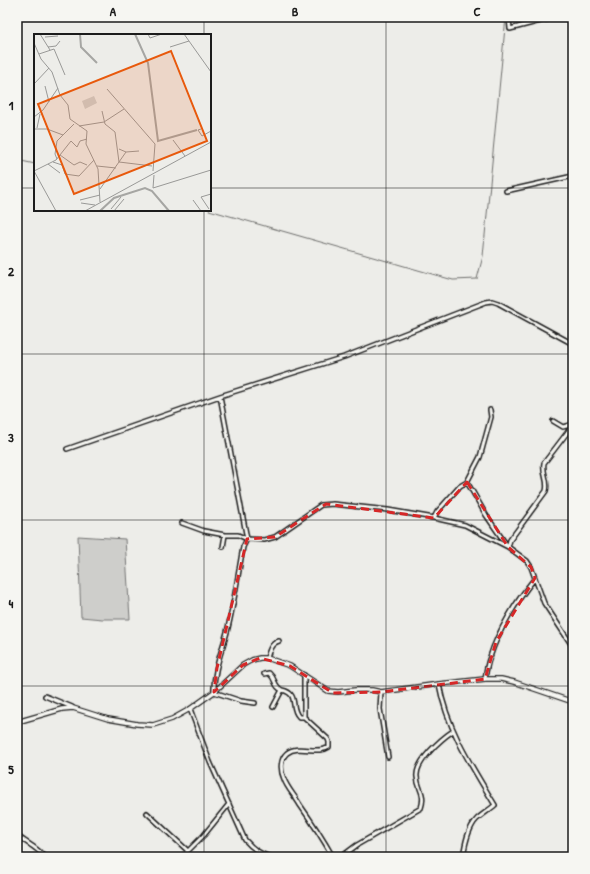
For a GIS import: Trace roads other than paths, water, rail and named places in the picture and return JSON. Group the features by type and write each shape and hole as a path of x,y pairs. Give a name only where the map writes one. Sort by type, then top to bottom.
{"street":[{"path":"510,17 510,29 548,19 550,17"},
{"path":"506,191 573,176"},
{"path":"67,450 220,396 344,357 492,301 573,344"},
{"path":"214,692 217,668 227,633 243,547 247,539 220,396"},
{"path":"434,518 437,512 460,486 467,482 480,457 491,417 490,410"},
{"path":"554,421 561,426 573,424"},
{"path":"508,546 510,540 546,491 548,485 543,470 544,463 573,424"},
{"path":"467,482 486,515 508,546"},
{"path":"182,523 204,531 224,535 238,535 247,539 264,540 276,537 321,505 326,504 388,510 465,525 508,546 527,561 531,567 544,603 573,647"},
{"path":"223,547 224,535"},
{"path":"485,679 489,659 496,642 523,593 535,578"},
{"path":"267,658 270,648 275,642 279,641"},
{"path":"45,696 66,706 108,719 153,725 172,719 190,709 214,692 243,665 252,660 267,658 290,666 332,693 355,690 372,690 381,692 485,679 501,679 573,702"},
{"path":"264,674 269,674 274,677 275,685 278,688 292,694 296,713 299,717 304,717 328,739 329,747 325,749 301,749 288,752 284,756 281,768 283,778 287,786 312,822 333,857"},
{"path":"304,674 304,717"},
{"path":"439,684 453,731 478,778 495,805 472,824 463,857"},
{"path":"273,707 282,690"},
{"path":"214,692 255,704"},
{"path":"381,692 380,709 388,757"},
{"path":"17,722 73,708"},
{"path":"190,709 210,762 245,840 252,849 260,854 270,857"},
{"path":"341,857 357,845 421,808 423,794 416,777 418,769 432,748 453,731"},
{"path":"182,857 204,835 230,804"},
{"path":"147,813 188,851"},
{"path":"17,834 26,843 39,850 44,857"}],"waterway":[{"path":"211,211 453,280 477,279 483,256 506,17"},
{"path":"17,160 34,164"}]}
